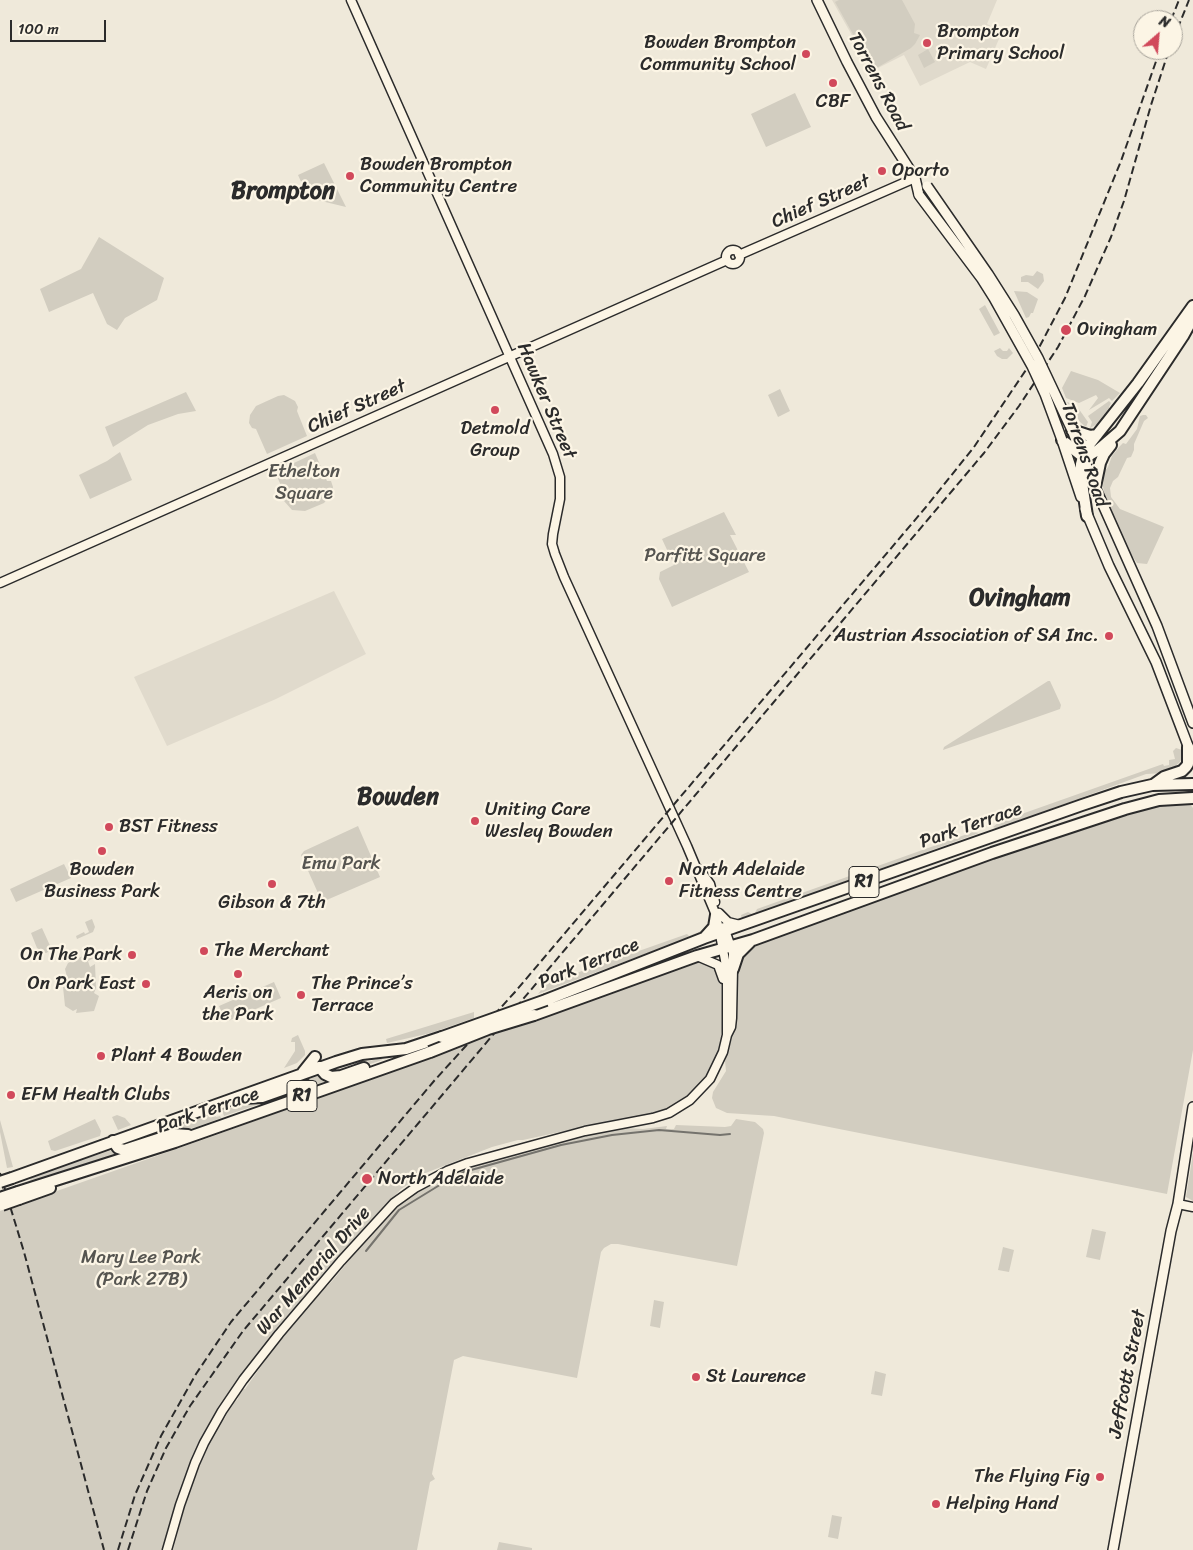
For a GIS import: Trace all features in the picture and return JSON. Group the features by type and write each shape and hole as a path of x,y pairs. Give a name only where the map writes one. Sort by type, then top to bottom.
{"main road":[{"name":"Torrens Road","path":"817,0 876,117 915,178 919,195 982,279 1003,313 1037,377 1062,440 1088,516 1109,566 1156,662 1193,759"},
{"name":"Torrens Road","path":"915,178 927,186 988,274 1038,358 1072,430 1095,487 1157,626 1193,723"},
{"path":"1088,516 1080,476 1082,456 1138,383 1193,306"},
{"path":"1095,487 1098,470 1104,454 1193,318"},
{"path":"1072,430 1090,436 1097,435"},
{"path":"1062,440 1082,456 1088,456 1120,431"},
{"path":"1152,785 1164,777 1182,771 1186,767 1188,764 1188,747"},
{"name":"Park Terrace","path":"0,1182 319,1067 362,1054 406,1049 442,1037 546,1000 704,938 1082,805 1121,792 1152,785 1193,784"},
{"name":"Park Terrace","path":"1,1202 312,1094 488,1029 534,1015 697,956 753,940 992,853 1134,806 1159,800 1193,798"},
{"path":"704,938 712,931 717,914"},
{"path":"733,970 740,951 753,940"},
{"path":"302,1073 314,1057"},
{"path":"319,1067 325,1074 331,1077 341,1076 393,1058 416,1057"},
{"path":"231,1098 262,1097 296,1085 304,1085 309,1088 312,1094"},
{"name":"Jeffcott Street","path":"1113,1550 1167,1250 1178,1204 1193,1107"},
{"path":"113,1140 118,1148 124,1150 173,1134 191,1136"}],"street":[{"name":"Hawker Street","path":"351,0 553,454 560,477 560,499 552,544 555,554 567,586 717,914 727,947"},
{"name":"Chief Street","path":"0,582 727,260 726,256 730,251 736,251 739,254 915,178"},
{"path":"717,914 728,922 742,925"},
{"name":"War Memorial Drive","path":"726,1036 731,1027 732,1018 733,970 732,953 727,947"},
{"name":"War Memorial Drive","path":"167,1550 180,1505 204,1442 222,1411 243,1380 279,1334 341,1261 394,1203 414,1188 447,1171 468,1163 585,1131 653,1118 669,1113 690,1100 710,1079 723,1052 726,1036 727,947"},
{"path":"697,956 718,965 726,988"},
{"path":"1178,1204 1193,1207"}],"shaded area":[{"name":"Brompton Primary School","path":"832,0 997,0 987,24 1002,32 986,69 970,62 920,86 904,55 872,71"},
{"path":"334,591 366,654 276,699 167,746 134,677"}],"green space":[{"path":"839,0 902,0 915,24 914,33 920,35 911,48 873,70 835,2"},
{"path":"928,49 935,62 924,68 918,55"},
{"path":"795,93 811,127 766,147 751,114"},
{"path":"324,163 346,207 317,200 316,193 307,195 298,175"},
{"path":"99,237 164,278 157,300 125,318 117,330 107,324 93,293 49,312 40,289 81,269"},
{"path":"1037,271 1043,274 1044,281 1038,289 1028,282 1021,282 1021,277 1026,275 1033,276"},
{"path":"1014,291 1027,292 1038,299 1033,313 1029,317 1026,318"},
{"path":"985,305 1000,333 994,336 979,309"},
{"path":"1000,348 1003,351 1007,351 1009,348 1013,353 1007,359 1002,359 994,351"},
{"path":"1071,371 1098,380 1120,393 1112,401 1109,398 1089,410 1098,398 1096,395 1079,403 1066,398 1062,388"},
{"path":"780,389 790,411 778,417 768,395"},
{"path":"186,392 196,411 178,414 148,425 113,447 105,427"},
{"name":"Ethelton Square","path":"284,395 295,401 307,436 267,454 256,429 252,428 249,423 250,415 256,406"},
{"path":"1109,401 1111,403 1109,410 1104,418 1090,428 1092,422 1088,416"},
{"path":"1067,402 1076,405 1088,422 1086,427 1080,422"},
{"path":"1146,415 1148,418 1144,421 1134,444 1131,457 1127,458 1118,477 1113,481 1110,488 1111,497 1120,509 1164,527 1147,564 1137,563 1130,553 1104,494 1103,486 1104,472 1112,456 1123,443 1126,444 1137,429 1140,416"},
{"path":"120,452 132,480 90,499 79,475"},
{"name":"Ethelton Square","path":"315,453 327,481 331,481 332,493 324,503 305,511 292,510 284,501 287,499 275,472"},
{"name":"Parfitt Square","path":"724,512 736,535 730,535 749,572 672,607 659,579 660,572 674,565 662,539"},
{"path":"1050,681 1061,705 1060,709 943,750 944,747"},
{"path":"1176,748 1182,750 1183,755 1180,762 1170,771 1146,774 1021,820 996,828 993,827 999,822 1163,764 1164,766 1169,765 1169,760 1175,759 1173,751"},
{"path":"1189,803 1193,808 1193,1050 1167,1194 774,1116 727,1113 716,1108 712,1098 713,1092 726,1071 725,1061 732,1038 736,965 740,956 755,943 948,873 1108,819 1133,811 1163,805"},
{"name":"Emu Park","path":"358,826 380,877 322,902 301,855 304,851"},
{"path":"973,832 979,833 742,919 741,915 748,912 755,913 757,909"},
{"path":"64,864 71,878 16,902 10,889"},
{"path":"92,919 95,927 93,932 77,939 76,936 89,932 85,922"},
{"path":"42,928 52,950 46,953 37,948 31,933"},
{"path":"701,931 699,934 538,994 551,978 563,974 565,977 687,934 689,936"},
{"path":"102,953 104,957 96,957 88,961 90,967 95,964 96,988 94,993 99,996 94,1011 76,1013 77,1009 73,1011 65,1006 63,987 68,981 65,969 68,963 87,954"},
{"name":"Mary Lee Park (Park 27B)","path":"706,962 717,968 721,979 722,1029 716,1063 696,1090 673,1106 652,1115 619,1119 492,1147 423,1174 401,1189 325,1271 252,1361 230,1393 209,1426 192,1462 176,1505 163,1550 0,1550 0,1211 496,1033 697,963"},
{"path":"274,982 281,998 226,1022 219,1006"},
{"path":"474,1012 474,1018 431,1033 387,1043 386,1039"},
{"path":"298,1035 305,1055 297,1063 284,1068 295,1051 295,1042 291,1042 292,1038"},
{"path":"381,1058 382,1060 338,1075 329,1072"},
{"path":"321,1075 330,1081 312,1087 303,1081"},
{"path":"300,1088 301,1090 224,1116 222,1110"},
{"path":"214,1113 216,1117 220,1116 221,1118 197,1127 157,1134"},
{"path":"117,1115 125,1118 131,1125 118,1130 112,1117"},
{"path":"95,1119 101,1131 100,1136 55,1151 51,1150 48,1141"},
{"path":"736,1119 755,1122 763,1129 764,1133 737,1266 611,1244 601,1252 577,1378 463,1356 454,1360 432,1474 435,1479 430,1482 417,1550 173,1550 187,1499 209,1441 220,1421 225,1418 231,1405 238,1399 240,1389 245,1389 269,1355 312,1302 370,1235 407,1198 422,1187 451,1173 486,1161 593,1133 626,1128 643,1129 667,1126 666,1129 674,1129 676,1125 725,1127 731,1126"},
{"path":"0,1120 13,1167 7,1168 0,1132"},
{"path":"115,1149 120,1153 25,1185 31,1179 22,1179"},
{"path":"1193,1153 1193,1201 1186,1197"},
{"path":"1092,1229 1106,1232 1100,1260 1086,1257"},
{"path":"1003,1247 1014,1250 1009,1272 998,1270"},
{"path":"654,1300 664,1302 660,1328 650,1326"},
{"path":"875,1371 886,1374 882,1396 871,1394"},
{"path":"832,1515 842,1517 838,1539 828,1537"},
{"path":"499,1542 532,1548 532,1550 497,1550"}],"waterway":[{"path":"366,1251 399,1210 464,1172 561,1145 612,1135 659,1130 720,1135 730,1134"}],"railway":[{"path":"1175,10 1179,0"},
{"path":"1183,15 1189,0"},
{"path":"118,1550 135,1495 161,1436 196,1374 231,1322 434,1081 515,992 926,507 974,447 1032,361 1065,298 1121,161 1156,60"},
{"path":"128,1550 147,1491 166,1448 190,1406 243,1331 984,453 1019,406 1058,347 1085,296 1111,237 1124,201 1166,60"},
{"path":"0,1173 24,1252 104,1550"}],"place":[{"name":"Brompton Primary School","path":"927,43"},
{"name":"Bowden Brompton Community School","path":"806,54"},
{"name":"CBF","path":"833,83"},
{"name":"Oporto","path":"882,171"},
{"name":"Bowden Brompton Community Centre","path":"350,176"},
{"name":"Ovingham","path":"1066,330"},
{"name":"Detmold Group","path":"495,410"},
{"name":"Austrian Association of SA Inc.","path":"1109,636"},
{"name":"Uniting Care Wesley Bowden","path":"475,821"},
{"name":"BST Fitness","path":"109,827"},
{"name":"Bowden Business Park","path":"102,851"},
{"name":"North Adelaide Fitness Centre","path":"669,881"},
{"name":"Gibson & 7th","path":"272,884"},
{"name":"The Merchant","path":"204,951"},
{"name":"On The Park","path":"132,955"},
{"name":"Aeris on the Park","path":"238,974"},
{"name":"On Park East","path":"146,984"},
{"name":"The Prince’s Terrace","path":"301,995"},
{"name":"Plant 4 Bowden","path":"101,1056"},
{"name":"EFM Health Clubs","path":"11,1095"},
{"name":"North Adelaide","path":"367,1179"},
{"name":"St Laurence","path":"696,1377"},
{"name":"The Flying Fig","path":"1100,1477"},
{"name":"Helping Hand","path":"936,1504"}],"district":[{"name":"Brompton","path":"283,192"},
{"name":"Ovingham","path":"1020,599"},
{"name":"Bowden","path":"398,798"}]}
